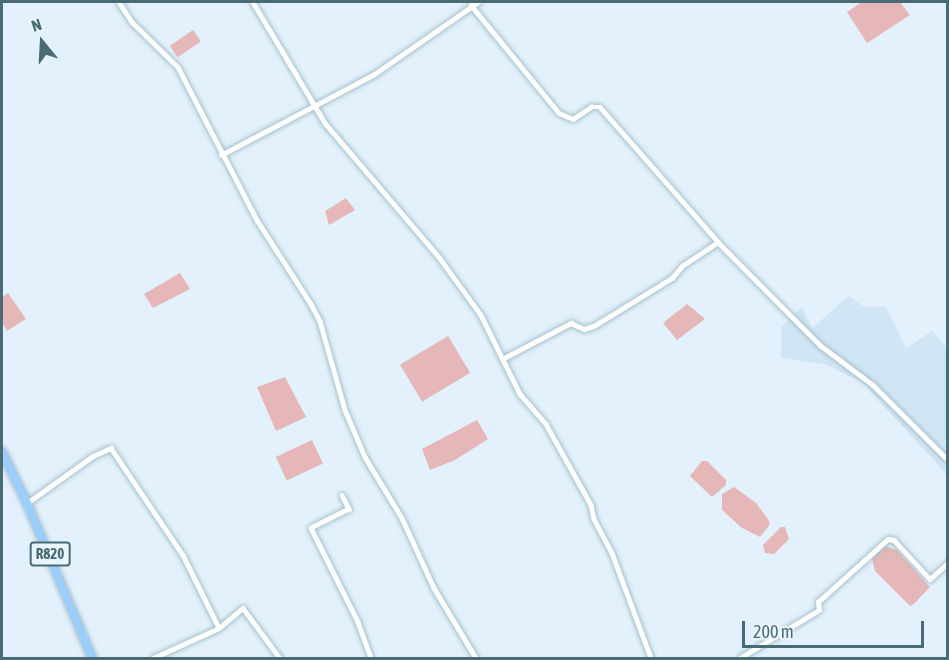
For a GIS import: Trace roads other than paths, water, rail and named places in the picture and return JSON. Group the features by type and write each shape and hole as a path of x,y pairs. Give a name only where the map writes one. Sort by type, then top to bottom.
{"main road":[{"name":"R820","path":"2,452 27,502 92,658"}],"street":[{"path":"119,2 132,22 178,67 221,155 320,321 345,410 365,457 402,519 434,588 476,658"},
{"path":"253,2 325,123 440,257 481,315 520,394 546,424 591,505 594,519 612,553 651,658"},
{"path":"221,155 373,75 478,2"},
{"path":"471,5 559,113 573,119 591,107 600,107 718,242 820,345 873,385 948,460"},
{"path":"504,358 571,323 587,329 594,326 672,278 682,266 718,242"},
{"path":"27,502 99,452 111,448 183,555 219,628"},
{"path":"342,495 349,508 311,528 358,622 371,658"},
{"path":"741,658 819,610 818,602 888,539 894,540 930,579 948,563"},
{"path":"153,658 219,628 243,608 280,658"}]}
